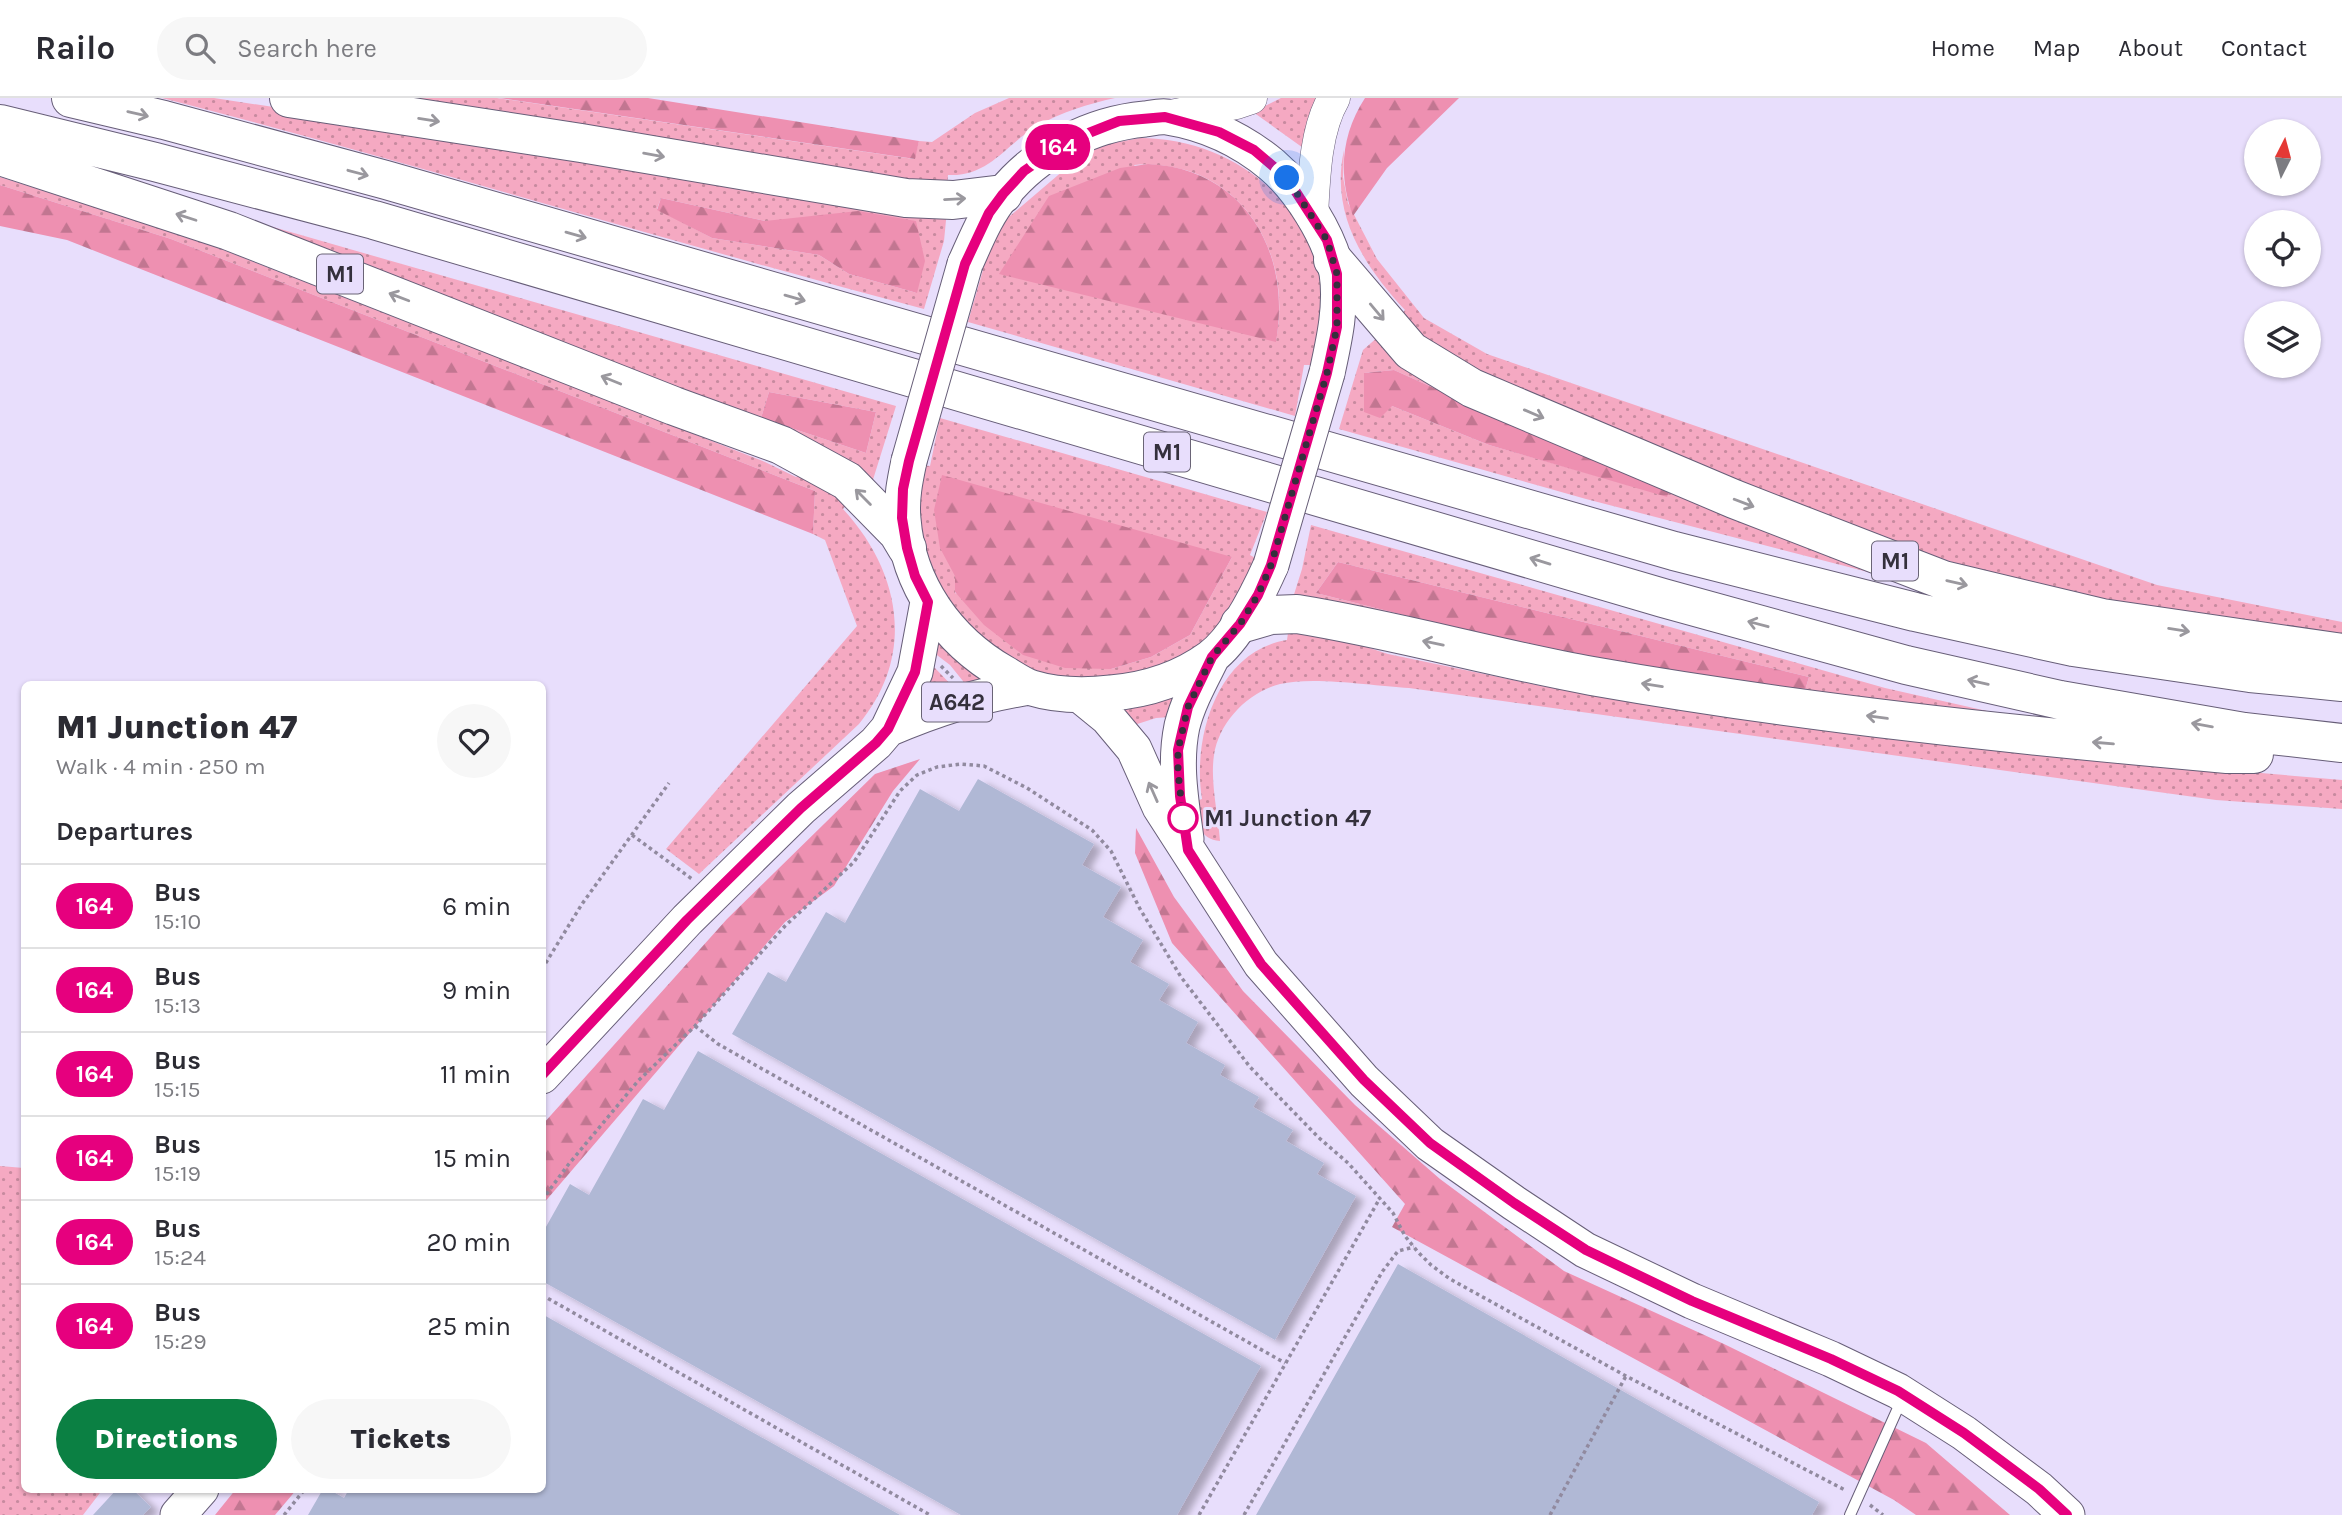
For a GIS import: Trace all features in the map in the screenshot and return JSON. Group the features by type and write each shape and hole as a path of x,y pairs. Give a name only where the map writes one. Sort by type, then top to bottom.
{"highway":[{"name":"M1","path":"71,98 164,120 386,180 1674,551 1915,612 2073,647 2250,673 2342,682"},
{"path":"289,98 581,143 906,198 953,200 1003,194"},
{"name":"M1","path":"0,124 374,220 1663,598 1906,665 2060,700 2244,732 2342,743"},
{"name":"M1","path":"0,156 229,231 674,406 781,445 848,481 898,533 907,548"},
{"name":"M1","path":"1333,260 1411,351 1440,371 1472,388 1734,499 1943,580 2102,618 2342,653"},
{"path":"1240,624 1271,615 1297,614 1592,676 2013,735 2227,754 2342,752"}],"main road":[{"path":"1212,657 1182,674 1139,690 1082,696 1029,687 991,665 957,638 928,602 915,576 907,548 903,489 965,264 989,213 1003,194 1024,171 1066,142 1119,121 1165,117 1251,98"},
{"path":"1312,216 1316,160 1330,104 1334,98"},
{"path":"1165,117 1219,132 1254,150 1287,178 1327,240 1337,274 1337,327 1327,373 1271,565 1258,595 1240,624 1212,657 1188,707 1178,750 1180,796 1188,850"},
{"name":"A642","path":"546,1072 713,894 801,808 876,743 888,729 915,672 928,602"},
{"name":"A642","path":"888,729 934,709 966,699 1029,687"},
{"path":"1082,696 1108,718 1133,749 1160,807 1261,964 1364,1080 1430,1143 1586,1250 1692,1301 1831,1359 1904,1395 1964,1433 2039,1489 2067,1515"},
{"path":"178,1515 197,1493"}],"lane":[{"path":"1850,1515 1904,1395"}],"path":[{"path":"546,1195 638,1082 695,1026 785,926 854,862 900,791 917,775 937,766 984,766 1027,788 1092,830 1111,851 1161,945 1207,1013 1250,1067 1380,1198 1393,1213 1405,1236 1431,1265 1450,1279 1626,1376 1858,1497 1883,1515"},
{"path":"546,962 582,904 669,783"},
{"path":"632,835 713,894"},
{"path":"695,1026 718,1044 1285,1363"},
{"path":"1199,1515 1380,1198"},
{"path":"1244,1515 1382,1272 1398,1251 1414,1247"},
{"path":"546,1298 930,1515"},
{"path":"1550,1515 1626,1376"},
{"path":"284,1515 302,1493"}],"shaded area":[{"path":"162,98 214,98 947,210 944,241 924,309","holes":["661,198 765,221 917,293 849,274 819,255 712,238 657,209"]},
{"path":"409,98 497,98 914,159 919,141 932,142 975,113 1009,98 1115,98 1075,109 1037,126 986,165 975,171 948,175 947,188 583,124"},
{"path":"1281,98 1325,98 1306,150 1253,112"},
{"path":"1140,138 1175,141 1208,150 1239,165 1266,185 1289,210 1307,238 1318,271 1322,307 1313,365 1304,365 1295,416 968,322 983,270 979,268 1004,214 1010,216 1071,164 1070,157 1097,146","holes":["1134,165 1170,167 1202,176 1229,193 1250,215 1266,242 1276,273 1279,306 1276,341"]},
{"path":"1344,150 1343,177 1348,203 1377,259 1424,318 1487,354 2157,585 2342,622 2342,637 2189,615 1985,572 1907,548 1794,504 1479,374 1396,321 1405,310 1364,256 1346,216 1341,173"},
{"path":"0,177 193,238 765,462 796,477 804,472 849,502 843,509 863,533 878,559 889,587 894,614 894,642 889,670 877,698 859,724 699,874 666,849 857,626 825,540 813,534 815,491 171,239 0,185"},
{"path":"186,202 896,406 871,486","holes":["769,392 876,412 866,453 761,418"]},
{"path":"1379,336 2007,608 1586,499 1339,429 1363,350","holes":["1394,370 1670,489 1667,496 1489,445 1392,406 1364,373"]},
{"path":"940,418 1267,512 1250,555 1257,559 1239,600 1210,635 1187,653 1147,673 1058,680 1002,658 939,595 917,524 922,465 930,466","holes":["1232,557 1190,635 1151,657 1111,669 955,593 955,576"]},
{"path":"1311,525 1885,688 2018,718 1804,694 1809,677 1338,562 1316,593 1451,627 1291,604"},
{"path":"1289,626 1323,633 1388,654 1542,686 2249,772 2342,780 2342,809 2216,800 1409,688 1309,681 1280,684 1257,694 1237,710 1222,731 1213,765 1220,841 1213,840 1199,828 1190,803 1202,799 1201,750 1214,701 1227,679 1243,661 1263,647 1287,640"},
{"path":"934,637 951,656 982,680 967,686 950,665 929,649"},
{"path":"925,663 935,668 956,690 911,698"},
{"path":"1176,693 1170,717 1156,718 1128,727 1115,709"},
{"path":"0,1166 21,1168 21,1493 100,1493 83,1515 0,1515"}],"green space":[{"path":"499,98 648,98 919,141 915,159"},
{"path":"1365,98 1459,98 1387,168 1353,216 1345,185 1344,156 1351,126"},
{"path":"1148,164 1182,169 1211,181 1235,198 1254,221 1268,247 1276,277 1279,309 1276,342 999,274 1049,196 1120,168"},
{"path":"0,185 171,239 815,491 813,534 67,240 0,226"},
{"path":"661,198 765,221 858,211 916,221 925,261 917,293 849,274 819,255 712,238 657,210"},
{"path":"1394,370 1670,489 1667,497 1489,445 1392,406 1380,418 1364,412 1364,373"},
{"path":"769,392 876,412 866,453 761,418"},
{"path":"942,475 1232,557 1190,635 1151,657 1111,669 1065,668 1023,655 984,625 955,592 955,576 940,548 934,510"},
{"path":"1338,562 1809,677 1804,694 1681,677 1451,627 1316,593"},
{"path":"920,759 893,791 834,886 785,922 546,1201 546,1121 727,919 875,774"},
{"path":"1136,828 1174,897 1243,991 1355,1105 1440,1179 1564,1271 1724,1344 1926,1443 2010,1515 1916,1515 1894,1500 1392,1227 1405,1204 1172,943 1135,853"},
{"path":"233,1493 294,1493 275,1515 215,1515"}],"building":[{"path":"978,779 1094,844 1082,865 1121,887 1103,917 1143,940 1130,962 1169,984 1159,1000 1198,1022 1186,1043 1225,1065 1220,1075 1259,1097 1253,1107 1293,1130 1286,1141 1324,1163 1317,1174 1356,1196 1275,1340 732,1034 768,972 786,982 826,912 845,923 920,789 959,811"},
{"path":"698,1051 1261,1366 1177,1515 961,1515 546,1283 546,1227 570,1184 589,1195 643,1099 664,1110"},
{"path":"1398,1264 1819,1502 1812,1515 1256,1515"},
{"path":"546,1316 900,1515 308,1515 321,1493 335,1493 344,1498 347,1493 546,1493"},
{"path":"113,1493 136,1493 151,1507 143,1515 93,1515"}],"bus line":[{"name":"164","path":"546,1071 687,920 801,808 876,743 888,729 915,672 928,602 915,576 907,548 902,518 903,489 965,264 989,213 1024,171 1066,142 1119,121 1165,117 1219,132 1254,150 1287,178 1327,240 1337,274 1337,327 1327,373 1271,565 1258,595 1240,624 1212,657 1182,725 1178,771 1188,850 1261,964 1364,1080 1430,1143 1586,1250 1692,1301 1831,1359 1898,1391 1964,1433 2039,1489 2067,1515"}],"place":[{"name":"M1 Junction 47","path":"1183,818"}],"route":[{"path":"1183,818 1178,771 1182,725 1212,657 1240,624 1258,595 1271,565 1327,373 1337,327 1337,274 1327,240 1287,178"}]}
